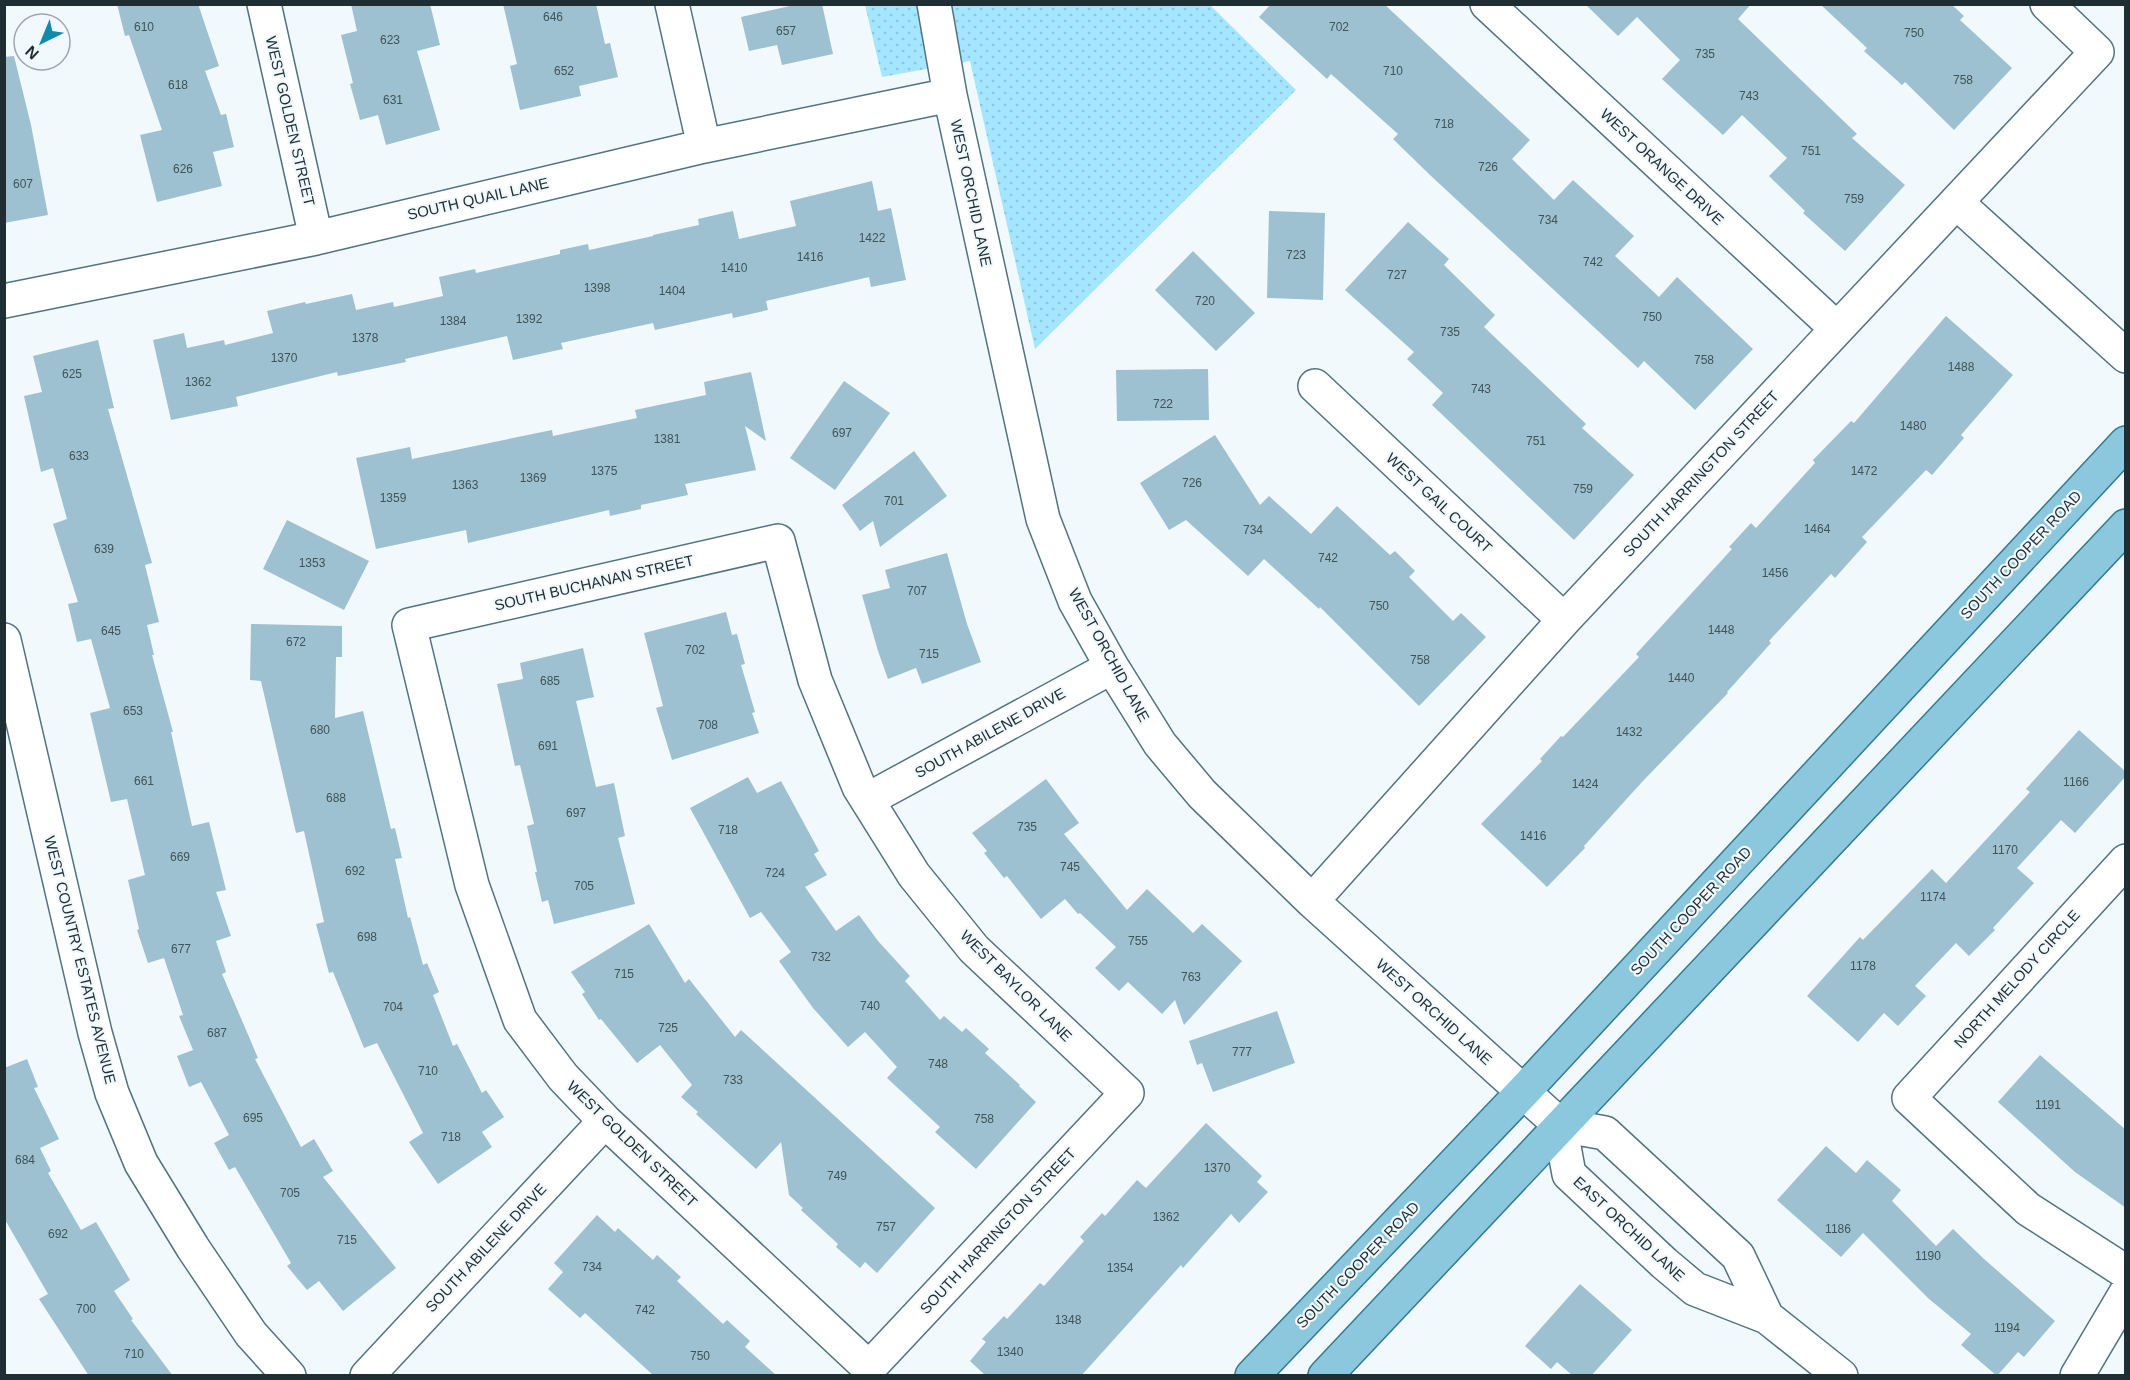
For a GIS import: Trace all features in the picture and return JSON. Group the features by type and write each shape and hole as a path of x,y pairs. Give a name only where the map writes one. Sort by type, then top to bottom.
{"main road":[{"name":"SOUTH COOPER ROAD","path":"1252,1376 1523,1092 2126,443"},
{"path":"1325,1376 2126,526"}],"street":[{"name":"WEST GOLDEN STREET","path":"264,4 316,238"},
{"path":"672,4 704,146"},
{"name":"WEST ORCHID LANE","path":"934,4 950,95 1043,519 1075,601 1112,667 1160,744 1202,794 1312,901 1523,1092"},
{"name":"WEST ORANGE DRIVE","path":"1487,4 1837,329"},
{"name":"SOUTH HARRINGTON STREET","path":"1312,901 1564,620 2097,52 2047,4"},
{"name":"SOUTH QUAIL LANE","path":"4,301 316,238 704,146 950,95"},
{"path":"1956,202 2126,356"},
{"name":"WEST GAIL COURT","path":"1315,386 1564,620"},
{"name":"SOUTH BUCHANAN STREET","path":"409,625 778,542"},
{"name":"WEST BAYLOR LANE","path":"778,542 815,680 859,787 914,875 974,949 1127,1093"},
{"name":"WEST GOLDEN STREET","path":"409,625 472,885 520,1020 563,1077 605,1121 869,1368"},
{"name":"WEST COUNTRY ESTATES AVENUE","path":"4,640 95,1033 112,1093 141,1163 193,1248 251,1334 289,1376"},
{"name":"SOUTH ABILENE DRIVE","path":"867,800 1112,667"},
{"name":"NORTH MELODY CIRCLE","path":"2126,861 1909,1098 2028,1209 2126,1272"},
{"path":"1523,1092 1560,1125"},
{"name":"SOUTH HARRINGTON STREET","path":"869,1368 1127,1093"},
{"name":"SOUTH ABILENE DRIVE","path":"367,1376 605,1121"},
{"name":"EAST ORCHID LANE","path":"1767,1317 1738,1256 1605,1133 1560,1125 1569,1174 1664,1263 1695,1289 1767,1317 1841,1376"},
{"path":"2077,1376 2126,1293"}],"shaded area":[{"path":"865,5 1210,5 1296,90 1035,349 970,61 882,77"}],"building":[{"path":"117,4 198,4 219,66 205,71 221,115 226,114 234,147 213,152 222,186 157,202 140,135 162,130 129,35 125,36"},
{"path":"351,4 430,4 440,45 417,51 440,130 386,145 378,115 360,120 350,84 353,83 341,35 357,31"},
{"path":"503,4 596,4 605,44 610,43 618,77 579,86 581,96 520,110 510,66 517,64"},
{"path":"799,4 822,4 833,54 782,65 777,45 749,51 741,17"},
{"path":"1271,4 1384,4 1530,140 1512,159 1554,200 1573,180 1634,236 1615,256 1659,297 1677,277 1753,349 1695,410 1644,361 1638,368 1393,139 1398,134 1331,74 1327,79 1259,17"},
{"path":"1585,4 1751,4 1738,19 1857,134 1852,138 1905,185 1845,251 1803,213 1805,211 1769,176 1787,158 1742,115 1723,135 1662,79 1680,60 1637,17 1618,36"},
{"path":"1820,4 1951,4 1964,16 1960,20 2012,68 1954,130 1905,82 1902,85 1864,51 1867,48"},
{"path":"12,56 12,72 18,72 31,125 48,215 4,223 4,57"},
{"path":"872,181 878,211 891,208 906,280 871,287 869,277 766,301 768,310 733,318 732,313 655,330 653,323 561,343 563,349 513,360 507,336 405,359 406,362 338,376 337,372 236,397 238,406 171,420 153,340 184,333 187,348 224,340 225,345 273,333 267,311 352,294 356,310 393,302 394,307 443,296 439,277 475,269 476,273 560,254 560,250 588,244 589,250 653,236 699,225 698,219 733,211 739,239 796,226 790,201"},
{"path":"1269,211 1325,213 1323,300 1267,298"},
{"path":"1408,222 1449,259 1444,265 1495,315 1484,327 1586,424 1582,428 1634,475 1574,540 1432,405 1443,393 1407,359 1414,352 1345,290"},
{"path":"1193,251 1255,313 1216,351 1155,290"},
{"path":"1946,316 2013,375 1961,435 1964,438 1932,475 1926,470 1862,537 1867,542 1835,578 1831,574 1769,641 1771,643 1728,693 1642,782 1584,846 1585,848 1547,887 1481,824 1542,761 1540,759 1561,736 1563,737 1639,657 1636,654 1732,549 1729,547 1751,523 1756,528 1815,463 1813,460 1851,421 1854,423"},
{"path":"98,340 114,408 108,409 152,563 145,565 159,622 147,625 154,655 152,655 173,732 171,732 192,826 209,822 226,890 216,892 231,936 216,941 226,972 222,974 258,1058 255,1059 301,1147 314,1139 333,1171 323,1177 396,1268 343,1311 319,1281 307,1290 287,1266 291,1263 235,1167 229,1170 214,1143 229,1135 201,1082 189,1087 177,1056 193,1050 179,1016 183,1015 164,958 148,963 137,930 139,929 128,880 145,875 127,799 111,802 90,713 110,708 91,639 77,642 68,604 78,602 53,524 67,519 53,468 41,472 24,396 42,392 33,356"},
{"path":"1208,369 1209,420 1117,421 1116,370"},
{"path":"751,372 766,441 745,426 756,470 685,484 688,495 641,505 641,509 610,516 609,510 468,543 466,530 376,549 356,458 410,447 412,459 552,430 553,436 637,418 635,410 706,395 704,382"},
{"path":"844,381 890,413 835,490 790,458"},
{"path":"1215,435 1260,505 1269,496 1311,534 1337,506 1390,555 1395,551 1415,571 1409,577 1453,621 1461,613 1486,637 1419,706 1320,607 1319,609 1264,559 1248,576 1186,520 1169,530 1140,483"},
{"path":"914,451 947,496 880,547 873,521 860,531 842,505"},
{"path":"287,520 369,561 344,610 263,569"},
{"path":"947,553 967,624 981,662 922,684 916,668 888,679 862,595 890,588 885,570"},
{"path":"726,612 732,635 737,634 745,664 741,665 759,733 672,760 656,708 663,706 644,633"},
{"path":"251,624 342,626 342,657 336,657 335,718 363,711 391,829 395,828 402,858 395,859 408,918 410,917 423,965 427,963 439,992 433,995 453,1046 457,1044 482,1093 486,1090 504,1117 482,1132 492,1147 438,1184 409,1142 423,1133 377,1043 364,1048 333,972 329,973 316,924 324,922 304,831 296,833 261,681 250,680"},
{"path":"583,648 594,697 576,701 596,787 614,783 625,836 618,838 635,904 554,924 548,900 542,902 527,826 534,824 520,765 515,766 497,684 523,679 520,663"},
{"path":"2079,730 2126,772 2126,776 2075,833 2061,820 2017,868 2034,883 1993,928 1995,930 1969,956 1956,943 1915,986 1926,996 1898,1026 1884,1013 1858,1042 1807,996 1860,937 1863,940 1932,869 1946,883 2030,792 2026,789"},
{"path":"748,777 757,793 781,781 819,851 814,854 827,875 805,887 836,931 859,915 878,941 910,976 905,981 940,1020 944,1016 962,1032 966,1028 989,1049 985,1053 1036,1102 976,1169 935,1132 940,1127 887,1078 897,1067 865,1032 848,1047 813,1008 779,961 791,952 761,912 750,918 690,808"},
{"path":"1046,779 1079,823 1064,834 1127,910 1147,889 1193,933 1202,924 1242,961 1184,1025 1175,1000 1162,1014 1128,982 1119,991 1095,968 1116,947 1080,913 1078,914 1065,899 1041,919 1007,876 1004,878 984,853 987,851 972,833"},
{"path":"649,924 685,983 689,979 735,1037 741,1030 935,1208 877,1273 865,1262 860,1268 836,1247 838,1244 801,1210 803,1208 789,1195 781,1142 756,1169 696,1114 698,1112 681,1097 692,1085 660,1045 637,1063 601,1019 599,1020 582,994 585,992 571,972"},
{"path":"1277,1011 1295,1063 1213,1092 1202,1063 1197,1065 1189,1041"},
{"path":"2040,1055 2126,1130 2126,1208 2075,1172 1998,1102"},
{"path":"27,1059 38,1087 34,1088 59,1139 40,1148 51,1171 48,1173 81,1230 96,1222 130,1280 114,1291 133,1319 131,1320 173,1376 89,1376 39,1299 48,1294 4,1218 4,1068"},
{"path":"1206,1123 1262,1176 1257,1182 1268,1192 1239,1223 1231,1214 1183,1268 1181,1265 1081,1376 986,1376 970,1361 986,1342 982,1339 1004,1316 1007,1319 1040,1283 1044,1286 1084,1241 1080,1237 1102,1213 1105,1216 1137,1180 1146,1188"},
{"path":"1826,1146 1856,1173 1867,1160 1901,1190 1892,1201 1936,1246 1953,1229 2055,1321 2024,1357 2018,1352 1997,1376 1961,1345 1971,1334 1928,1298 1863,1233 1841,1257 1777,1200"},
{"path":"597,1215 615,1232 618,1228 653,1260 657,1255 681,1277 677,1281 723,1324 727,1320 750,1341 745,1347 777,1376 654,1376 585,1313 580,1318 548,1289 563,1272 554,1263"},
{"path":"1580,1284 1632,1330 1591,1376 1573,1376 1557,1362 1551,1369 1525,1346"}]}
